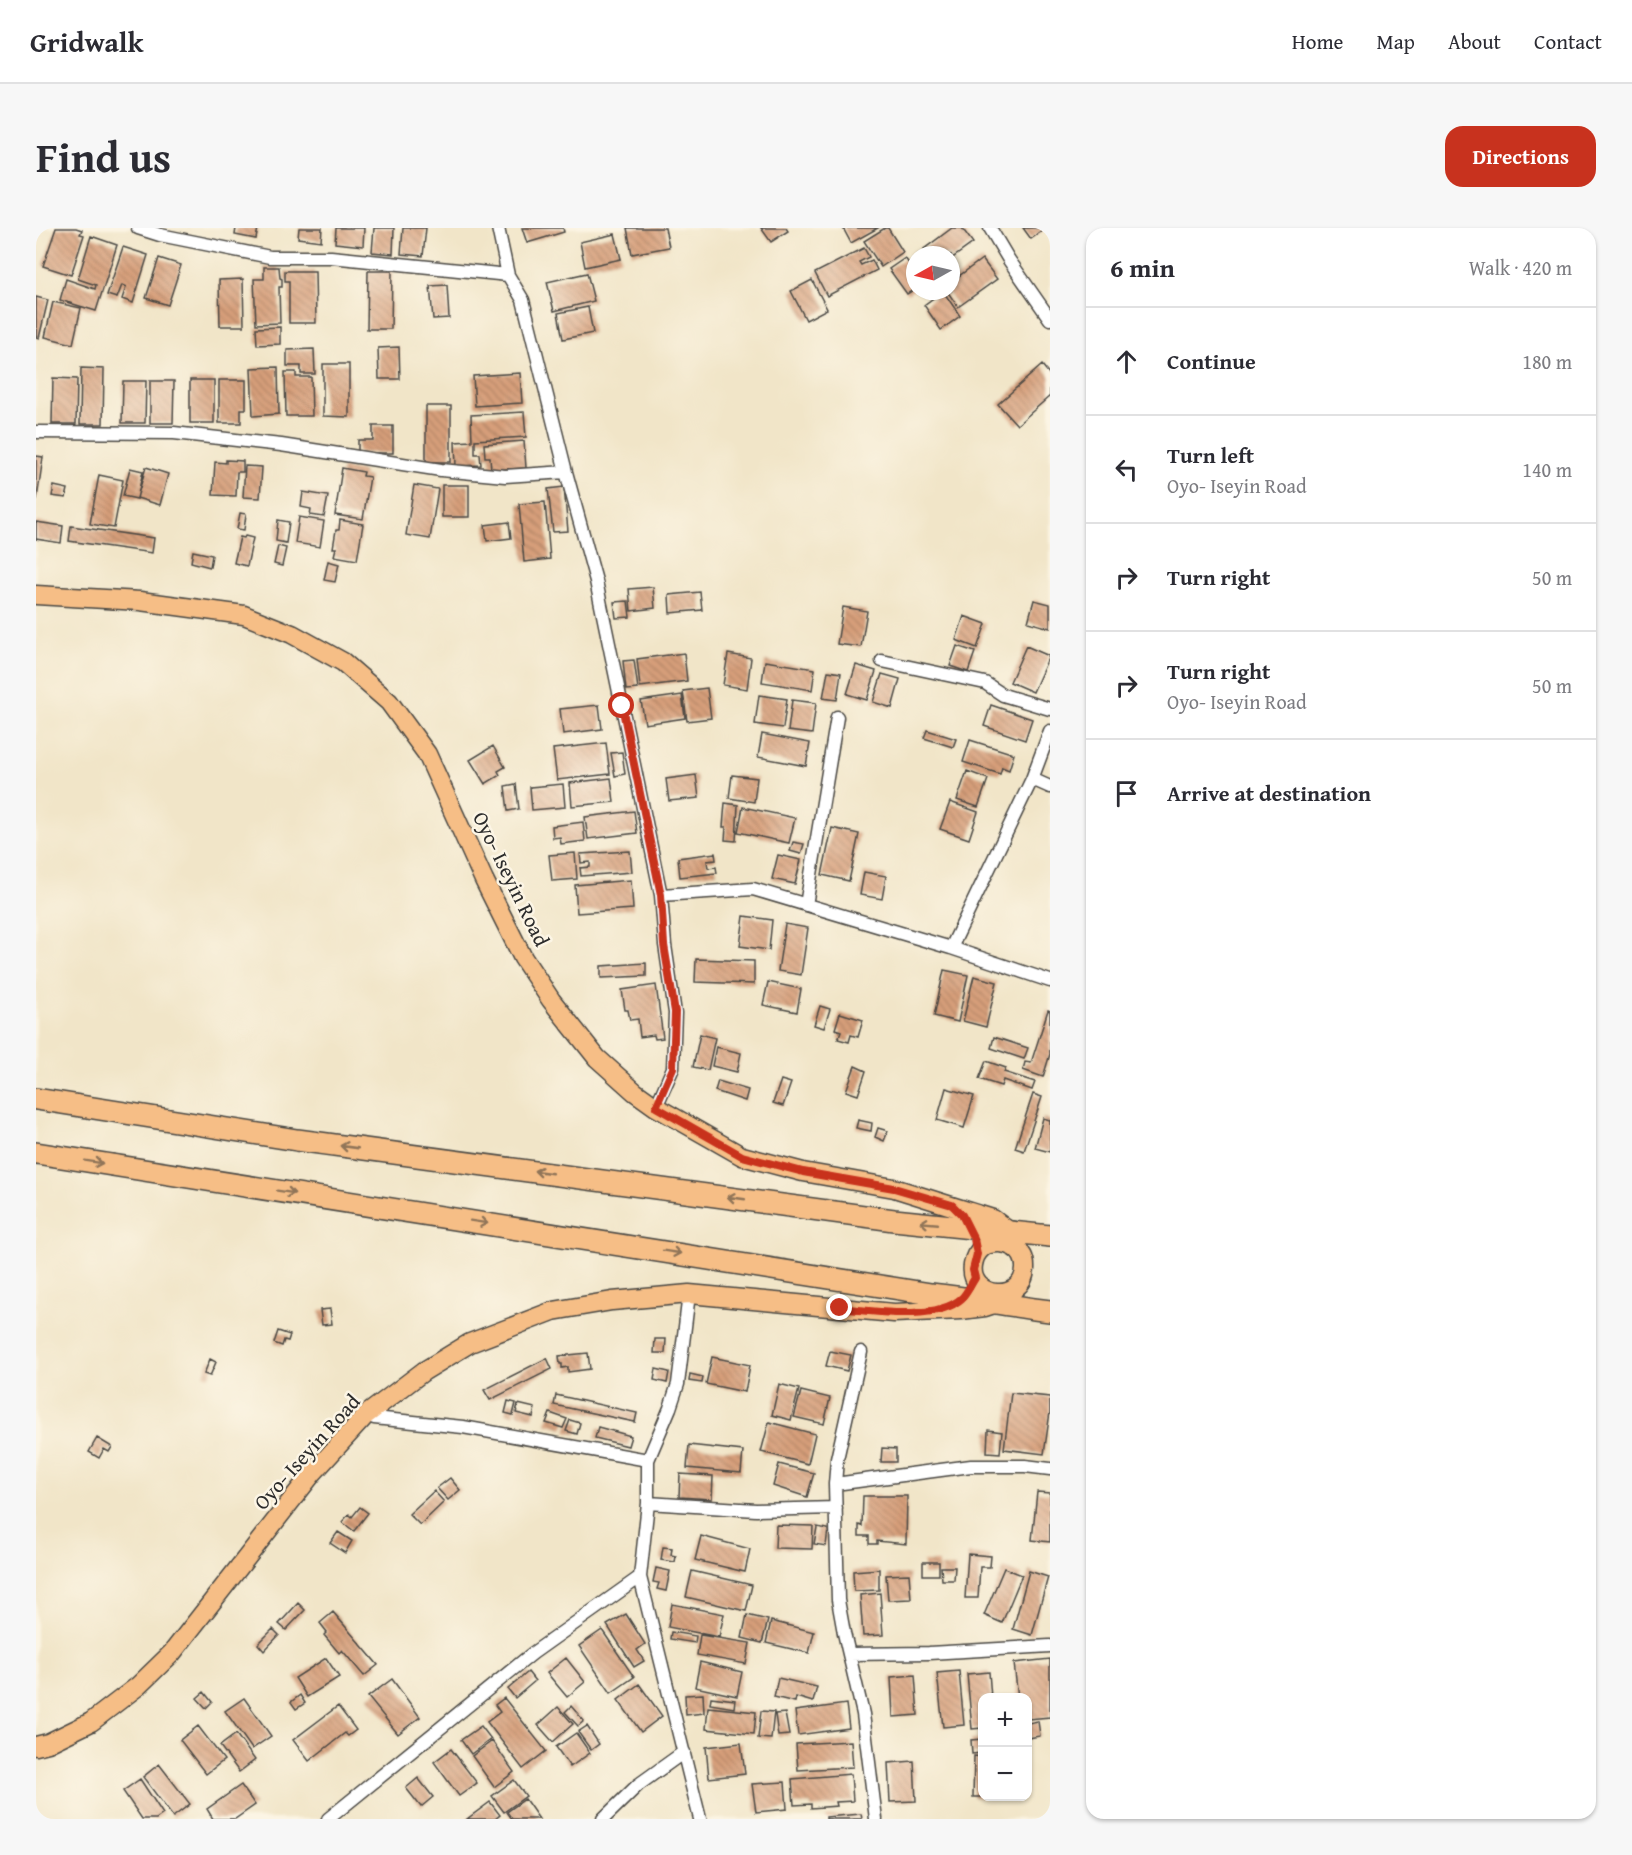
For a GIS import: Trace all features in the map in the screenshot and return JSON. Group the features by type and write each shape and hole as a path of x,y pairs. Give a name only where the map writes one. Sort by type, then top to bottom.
{"highway":[{"path":"36,1099 309,1141 894,1220 1050,1236"},
{"path":"36,1153 931,1294 963,1297 985,1291 1050,1311"}],"main road":[{"name":"Oyo- Iseyin Road","path":"36,595 140,601 244,615 292,634 343,662 389,702 427,754 484,880 523,958 551,1000 597,1058 635,1092 656,1107 742,1156 803,1172 894,1188 993,1219 1010,1232"},
{"path":"952,1205 962,1215 974,1239 983,1249"},
{"path":"928,1312 954,1304 963,1297 985,1291 1012,1291 1019,1285 1025,1268 1010,1232 983,1249 973,1270 985,1291"},
{"path":"983,1249 1006,1243 1014,1246 1020,1252"},
{"name":"Oyo- Iseyin Road","path":"36,1746 48,1743 91,1722 147,1677 172,1653 312,1474 366,1415 424,1371 470,1343 553,1311 612,1301 689,1294 894,1313 961,1310 985,1291"}],"street":[{"path":"138,228 160,235 270,257 331,257 508,275"},
{"path":"498,228 508,275 523,300 596,581 661,895 664,945 675,1012 673,1068 656,1107"},
{"path":"990,228 1050,319"},
{"path":"36,432 174,433 281,445 441,470 505,476 566,472"},
{"path":"882,661 985,683 1003,695 1050,710"},
{"path":"806,905 837,717"},
{"path":"951,948 1032,778 1050,731"},
{"path":"1032,778 1050,787"},
{"path":"661,895 753,889 951,948 1050,981"},
{"path":"689,1294 678,1384 648,1460 648,1503 640,1577 700,1819"},
{"path":"861,1352 837,1459 835,1484 838,1600 862,1714 876,1819"},
{"path":"374,1418 463,1427 648,1460"},
{"path":"835,1484 971,1466 1025,1466 1050,1469"},
{"path":"648,1503 756,1510 837,1508"},
{"path":"337,1816 532,1653 640,1577"},
{"path":"849,1654 929,1653 1050,1646"},
{"path":"603,1819 638,1785 684,1752"}],"building":[{"path":"56,228 76,228 82,230 80,234 84,235 71,275 43,266"},
{"path":"236,228 258,228 256,239 235,235"},
{"path":"299,228 322,228 321,241 298,238"},
{"path":"336,228 364,228 363,246 335,243"},
{"path":"374,228 394,228 393,254 372,252"},
{"path":"403,228 426,228 423,256 401,254"},
{"path":"522,228 563,228 564,232 527,243"},
{"path":"627,228 665,228 669,247 632,254"},
{"path":"761,228 786,228 788,231 771,242"},
{"path":"843,228 878,228 851,243"},
{"path":"888,228 903,252 881,267 864,241"},
{"path":"952,228 962,228 973,243 960,252 960,246 928,246"},
{"path":"1023,228 1046,228 1031,239"},
{"path":"615,234 621,259 585,267 580,242"},
{"path":"91,236 117,245 96,311 60,300 66,279 95,289 96,285 78,279"},
{"path":"123,247 148,255 133,303 122,299 126,287 122,285 117,298 107,295"},
{"path":"864,248 869,257 859,262 861,265 872,260 877,270 827,296 815,273"},
{"path":"159,258 181,265 168,305 146,298"},
{"path":"905,258 906,293 889,269"},
{"path":"982,259 997,279 958,307 953,300 960,300 960,275"},
{"path":"264,267 279,267 282,279 282,287 279,287 280,323 256,324 254,279 264,279"},
{"path":"285,271 315,271 316,323 289,323 289,281 285,281"},
{"path":"368,271 392,271 391,329 367,329"},
{"path":"587,273 594,301 554,311 547,282"},
{"path":"243,279 244,326 220,326 219,280"},
{"path":"812,280 827,309 806,320 791,291"},
{"path":"447,285 449,318 433,319 430,286"},
{"path":"36,297 48,300 39,338 36,337"},
{"path":"931,300 949,300 960,316 941,330 924,305"},
{"path":"53,302 81,308 73,344 45,337"},
{"path":"588,307 593,333 563,339 558,313"},
{"path":"280,327 280,344 257,345 256,328"},
{"path":"399,347 400,379 379,379 378,348"},
{"path":"314,349 315,374 301,374 301,366 287,366 287,350"},
{"path":"323,364 349,364 349,417 323,416"},
{"path":"1042,365 1050,375 1050,396 1017,425 998,404"},
{"path":"278,367 279,414 253,416 251,368"},
{"path":"81,368 104,369 103,424 80,424"},
{"path":"285,372 296,372 296,377 311,377 312,416 286,416"},
{"path":"520,373 522,403 475,406 473,376"},
{"path":"53,378 77,379 76,424 52,424"},
{"path":"190,380 214,380 214,423 190,423"},
{"path":"219,380 246,380 246,409 241,409 241,423 219,423"},
{"path":"123,381 146,381 145,423 122,423"},
{"path":"150,381 174,381 173,423 150,423"},
{"path":"426,406 451,406 451,462 426,462"},
{"path":"524,412 526,437 475,440 475,454 480,454 481,465 456,466 455,442 472,441 471,415"},
{"path":"373,426 393,426 393,453 358,453 358,440 373,440"},
{"path":"524,441 526,468 491,470 490,457 485,457 484,444"},
{"path":"36,456 43,457 37,499 36,499"},
{"path":"226,460 243,461 243,472 237,472 236,496 213,495 215,462 226,463"},
{"path":"245,466 262,467 260,498 243,497"},
{"path":"146,467 168,474 160,505 137,498"},
{"path":"130,468 143,471 137,499 123,496"},
{"path":"342,468 364,472 363,476 370,477 363,519 335,515"},
{"path":"99,475 123,480 114,528 90,524"},
{"path":"414,485 438,489 430,539 406,535"},
{"path":"442,485 469,485 469,517 442,517"},
{"path":"54,486 68,489 66,498 52,496"},
{"path":"564,487 568,531 553,532 548,489"},
{"path":"303,492 328,496 324,517 310,515 311,509 301,507"},
{"path":"545,502 550,559 524,562 519,504"},
{"path":"240,513 246,514 244,530 237,529"},
{"path":"299,517 324,521 320,547 295,543"},
{"path":"278,520 289,522 286,543 276,541"},
{"path":"340,520 363,524 357,560 334,556 336,530 339,530"},
{"path":"36,522 63,526 61,543 36,539"},
{"path":"509,522 511,538 487,541 485,525"},
{"path":"71,526 154,538 152,553 69,541"},
{"path":"240,537 253,538 247,566 234,563"},
{"path":"278,546 286,548 282,566 274,564"},
{"path":"193,551 212,555 210,567 191,562"},
{"path":"328,561 339,564 335,582 324,580"},
{"path":"653,587 655,608 631,611 629,589"},
{"path":"700,592 702,610 670,613 669,595"},
{"path":"1034,600 1050,604 1050,628 1028,622"},
{"path":"628,601 630,617 616,618 614,602"},
{"path":"843,607 867,611 861,647 837,644"},
{"path":"964,616 986,624 977,648 956,640"},
{"path":"957,646 975,652 968,672 950,666"},
{"path":"1026,646 1049,656 1033,692 1010,682"},
{"path":"684,653 687,681 640,687 637,659"},
{"path":"728,654 751,658 747,689 723,685"},
{"path":"634,660 638,689 626,690 623,661"},
{"path":"765,661 815,669 812,690 762,682"},
{"path":"856,665 876,671 867,700 847,694"},
{"path":"828,671 841,673 837,700 823,698"},
{"path":"882,674 900,679 892,708 873,702"},
{"path":"707,688 711,718 687,721 683,691"},
{"path":"682,695 685,718 645,724 641,701"},
{"path":"759,695 787,699 783,728 755,724"},
{"path":"792,700 816,703 812,734 788,731"},
{"path":"599,705 602,729 563,734 560,709"},
{"path":"991,705 1032,719 1025,740 984,726"},
{"path":"927,730 956,739 953,747 924,738"},
{"path":"762,734 810,743 806,766 758,757"},
{"path":"970,740 1014,754 1009,770 1002,767 1000,774 963,762"},
{"path":"606,743 610,774 557,780 553,749"},
{"path":"493,746 505,767 498,771 500,775 485,784 470,760"},
{"path":"622,752 625,774 615,776 611,753"},
{"path":"967,771 988,779 978,807 957,800"},
{"path":"696,775 699,798 669,801 666,779"},
{"path":"732,775 757,778 754,802 729,798"},
{"path":"611,778 614,802 572,806 570,783"},
{"path":"516,784 519,809 508,811 505,786"},
{"path":"563,784 565,807 532,810 530,787"},
{"path":"950,802 978,812 969,839 940,829"},
{"path":"725,803 738,805 736,841 725,840 726,827 723,827"},
{"path":"743,807 795,818 789,843 738,832"},
{"path":"634,811 637,833 588,839 585,817"},
{"path":"583,822 585,841 561,844 560,837 553,838 552,826"},
{"path":"832,828 859,834 849,881 822,875"},
{"path":"793,842 804,844 801,854 790,851"},
{"path":"630,851 632,872 581,876 580,868 590,867 590,862 581,863 580,854"},
{"path":"575,853 577,879 552,881 549,855"},
{"path":"715,853 716,860 707,861 708,868 716,867 717,873 680,877 678,858"},
{"path":"778,855 801,860 795,884 772,879"},
{"path":"864,872 886,876 882,899 860,895"},
{"path":"631,880 633,909 577,913 575,885"},
{"path":"744,916 772,920 769,950 740,946"},
{"path":"785,924 808,928 801,975 778,971"},
{"path":"696,959 754,961 754,984 695,982"},
{"path":"646,963 646,976 601,978 601,966"},
{"path":"944,970 968,975 958,1022 934,1016"},
{"path":"974,976 997,982 986,1027 963,1021"},
{"path":"768,982 801,989 797,1012 763,1005"},
{"path":"656,985 663,1038 655,1039 654,1035 640,1037 638,1019 630,1020 628,1010 625,1010 622,990"},
{"path":"820,1006 830,1009 824,1028 814,1025"},
{"path":"1048,1010 1050,1011 1050,1054 1043,1077 1023,1070 1025,1062 1031,1063"},
{"path":"840,1013 863,1020 858,1037 851,1035 849,1042 838,1039 841,1031 835,1029"},
{"path":"700,1034 715,1038 708,1070 693,1067"},
{"path":"994,1037 1028,1048 1024,1059 991,1048"},
{"path":"716,1047 741,1053 737,1072 712,1066"},
{"path":"986,1061 1006,1068 1004,1072 1035,1082 1032,1090 1003,1080 1001,1086 979,1079"},
{"path":"855,1066 866,1071 858,1095 846,1091"},
{"path":"781,1080 791,1083 783,1106 773,1103"},
{"path":"718,1081 748,1090 745,1101 715,1091"},
{"path":"946,1088 974,1096 964,1128 937,1120"},
{"path":"1033,1094 1042,1097 1024,1151 1015,1148"},
{"path":"1043,1118 1050,1120 1050,1152 1035,1148"},
{"path":"858,1120 872,1123 871,1131 856,1128"},
{"path":"878,1128 888,1131 884,1141 875,1137"},
{"path":"330,1309 332,1324 322,1325 320,1310"},
{"path":"278,1331 290,1335 288,1341 284,1340 282,1346 274,1343"},
{"path":"655,1339 666,1339 665,1353 654,1353"},
{"path":"830,1351 851,1355 847,1371 826,1366"},
{"path":"588,1353 590,1369 568,1372 568,1367 562,1368 560,1364 559,1356"},
{"path":"712,1357 750,1365 745,1392 706,1384"},
{"path":"547,1358 552,1369 490,1400 484,1390"},
{"path":"210,1359 216,1362 210,1376 204,1374"},
{"path":"656,1369 669,1372 667,1383 654,1380"},
{"path":"690,1374 703,1377 702,1383 689,1381"},
{"path":"779,1384 799,1389 791,1420 772,1415"},
{"path":"801,1391 830,1398 824,1424 794,1417"},
{"path":"1011,1393 1050,1397 1044,1454 1004,1449"},
{"path":"556,1395 637,1413 635,1422 554,1405"},
{"path":"508,1401 516,1403 513,1415 505,1413"},
{"path":"518,1404 535,1408 533,1417 516,1413"},
{"path":"550,1413 567,1419 563,1428 546,1423"},
{"path":"570,1420 580,1423 577,1434 566,1431"},
{"path":"769,1422 815,1434 808,1464 761,1452"},
{"path":"598,1427 631,1436 628,1446 595,1438"},
{"path":"988,1430 1002,1432 1000,1453 987,1452"},
{"path":"97,1438 112,1447 109,1452 104,1449 99,1458 89,1452"},
{"path":"689,1445 743,1451 741,1473 687,1468"},
{"path":"882,1448 896,1449 896,1462 881,1462"},
{"path":"779,1464 814,1473 807,1497 773,1486"},
{"path":"680,1474 713,1476 712,1499 679,1497"},
{"path":"450,1478 460,1490 448,1500 437,1488"},
{"path":"434,1491 444,1502 420,1525 409,1514"},
{"path":"1037,1492 1050,1493 1050,1542 1032,1540"},
{"path":"863,1496 907,1496 906,1544 877,1541 877,1544 869,1544 869,1536 859,1536 859,1525 862,1526"},
{"path":"360,1507 368,1513 354,1531 342,1522 349,1514 352,1517"},
{"path":"776,1525 813,1526 812,1549 775,1548"},
{"path":"817,1527 828,1529 826,1546 814,1544"},
{"path":"338,1532 352,1541 345,1553 330,1543"},
{"path":"701,1536 750,1549 745,1572 695,1560"},
{"path":"663,1547 672,1548 671,1555 676,1556 675,1562 661,1560"},
{"path":"968,1554 991,1556 990,1567 980,1567 978,1598 965,1598"},
{"path":"923,1562 939,1562 939,1575 923,1575"},
{"path":"941,1567 955,1567 954,1580 942,1580"},
{"path":"656,1568 670,1571 666,1591 657,1589 659,1583 653,1582"},
{"path":"1004,1568 1022,1575 1002,1623 984,1615"},
{"path":"879,1569 879,1590 854,1591 853,1571"},
{"path":"692,1571 752,1585 746,1611 686,1597"},
{"path":"1029,1571 1048,1577 1032,1635 1013,1629"},
{"path":"909,1574 911,1599 888,1600 886,1575"},
{"path":"880,1593 883,1635 863,1636 860,1595"},
{"path":"298,1603 305,1610 286,1630 279,1624"},
{"path":"672,1604 724,1614 719,1637 668,1627"},
{"path":"333,1612 378,1665 364,1676 342,1650 339,1653 324,1635 327,1632 320,1623"},
{"path":"626,1614 645,1644 637,1650 644,1661 634,1667 607,1625"},
{"path":"747,1615 768,1620 762,1643 742,1638"},
{"path":"771,1621 814,1632 809,1653 766,1643"},
{"path":"273,1629 279,1635 264,1651 258,1644"},
{"path":"602,1630 634,1677 611,1693 579,1646"},
{"path":"671,1632 696,1636 695,1643 670,1639"},
{"path":"700,1635 750,1643 746,1664 697,1655"},
{"path":"326,1658 339,1677 307,1697 295,1678"},
{"path":"566,1658 585,1682 567,1697 547,1673"},
{"path":"1050,1659 1050,1717 1032,1719 1032,1693 1017,1693 1014,1663"},
{"path":"700,1662 742,1672 737,1696 695,1687"},
{"path":"959,1671 964,1725 943,1727 937,1673"},
{"path":"528,1672 535,1681 515,1698 508,1689"},
{"path":"989,1672 991,1693 978,1693 978,1728 972,1729 967,1674"},
{"path":"915,1675 918,1715 893,1717 891,1677"},
{"path":"778,1678 817,1687 813,1702 796,1697 795,1702 774,1697"},
{"path":"392,1679 420,1717 398,1734 368,1697"},
{"path":"639,1684 662,1716 641,1732 618,1700"},
{"path":"204,1692 212,1702 206,1708 197,1698"},
{"path":"703,1694 704,1713 686,1715 685,1695"},
{"path":"300,1695 305,1703 296,1709 291,1702"},
{"path":"711,1697 735,1700 734,1708 710,1704"},
{"path":"244,1698 271,1736 252,1749 225,1711"},
{"path":"504,1698 546,1751 523,1769 487,1722 500,1712 495,1705"},
{"path":"846,1704 849,1728 798,1735 795,1711"},
{"path":"338,1706 356,1730 348,1736 345,1733 309,1761 293,1740"},
{"path":"571,1706 584,1721 578,1726 565,1712"},
{"path":"558,1707 573,1724 553,1742 538,1725"},
{"path":"708,1707 756,1712 754,1734 706,1729"},
{"path":"761,1711 774,1712 771,1739 758,1738"},
{"path":"785,1713 789,1735 778,1736 775,1714"},
{"path":"1038,1721 1040,1736 1032,1737 1032,1722"},
{"path":"198,1726 224,1760 206,1774 180,1740"},
{"path":"481,1726 491,1739 471,1754 461,1740"},
{"path":"587,1726 599,1744 591,1750 578,1732"},
{"path":"576,1733 590,1753 570,1767 556,1747"},
{"path":"236,1734 255,1760 239,1772 220,1746"},
{"path":"978,1739 978,1753 972,1754 971,1740"},
{"path":"492,1741 514,1772 494,1787 472,1756"},
{"path":"851,1741 853,1767 798,1770 796,1744"},
{"path":"741,1743 745,1774 709,1778 706,1747"},
{"path":"451,1749 477,1783 459,1796 434,1762"},
{"path":"974,1756 978,1756 978,1797 973,1797"},
{"path":"914,1761 916,1801 890,1802 888,1763"},
{"path":"159,1764 190,1804 173,1817 143,1777"},
{"path":"851,1774 853,1801 836,1802 837,1806 811,1808 811,1804 794,1805 792,1779"},
{"path":"418,1778 433,1797 421,1807 406,1788"},
{"path":"140,1779 163,1814 156,1819 142,1819 123,1791"},
{"path":"514,1780 526,1796 504,1812 492,1796"},
{"path":"785,1782 787,1809 756,1812 752,1784"},
{"path":"241,1785 255,1805 235,1819 213,1819 207,1809"},
{"path":"525,1799 539,1819 512,1819 507,1812"},
{"path":"490,1802 500,1815 495,1819 467,1819"},
{"path":"861,1814 862,1819 826,1819 826,1817"}],"route":[{"path":"622,706 661,895 664,945 675,1012 673,1068 656,1107 742,1156 803,1172 894,1188 952,1205 962,1215 974,1239 977,1254 973,1270 975,1278 963,1297 954,1304 928,1312 894,1313 840,1308"}]}
